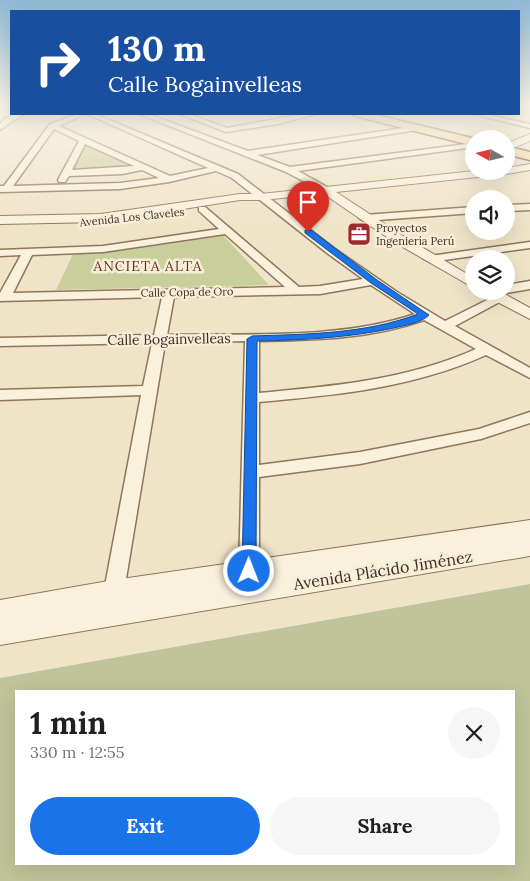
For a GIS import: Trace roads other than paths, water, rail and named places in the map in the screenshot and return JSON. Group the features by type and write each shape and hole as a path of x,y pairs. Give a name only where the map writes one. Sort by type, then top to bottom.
{"street":[{"path":"3,189 38,145"},
{"path":"56,188 67,173 81,145"},
{"path":"97,145 169,179"},
{"path":"164,145 234,176 374,281 425,315 530,374"},
{"path":"223,145 289,170 326,190 364,218 465,279"},
{"path":"246,154 304,145"},
{"path":"289,170 460,145"},
{"path":"67,173 122,171 144,167"},
{"path":"515,170 530,167"},
{"path":"3,189 102,187 169,179 218,168"},
{"name":"Avenida Los Claveles","path":"0,220 101,218 240,197 261,197 465,175"},
{"name":"Avenida Los Claveles","path":"0,225 104,222 254,202 261,197"},
{"path":"515,207 530,206"},
{"path":"202,209 295,290"},
{"path":"364,218 465,211"},
{"path":"0,253 118,248 226,231"},
{"path":"430,259 530,246"},
{"path":"2,297 28,253"},
{"name":"Calle Copa de Oro","path":"2,297 320,290 374,281"},
{"path":"515,289 530,286"},
{"path":"114,602 149,390 170,293"},
{"path":"446,326 485,300"},
{"path":"507,300 530,314"},
{"name":"Calle Bogainvelleas","path":"0,342 252,339 326,336 364,331 425,315"},
{"path":"249,571 252,472 250,398 252,339"},
{"path":"250,398 338,391 415,378 459,363 485,350"},
{"path":"0,394 149,390"},
{"path":"252,472 360,458 481,434 530,417"},
{"name":"Avenida Plácido Jiménez","path":"0,633 114,602 249,571 530,529"},
{"name":"Avenida Plácido Jiménez","path":"0,611 114,602 530,546"}],"place":[{"name":"Proyectos Ingeniería Perú","path":"359,234"}],"district":[{"name":"ANCIETA ALTA","path":"148,266"}]}
